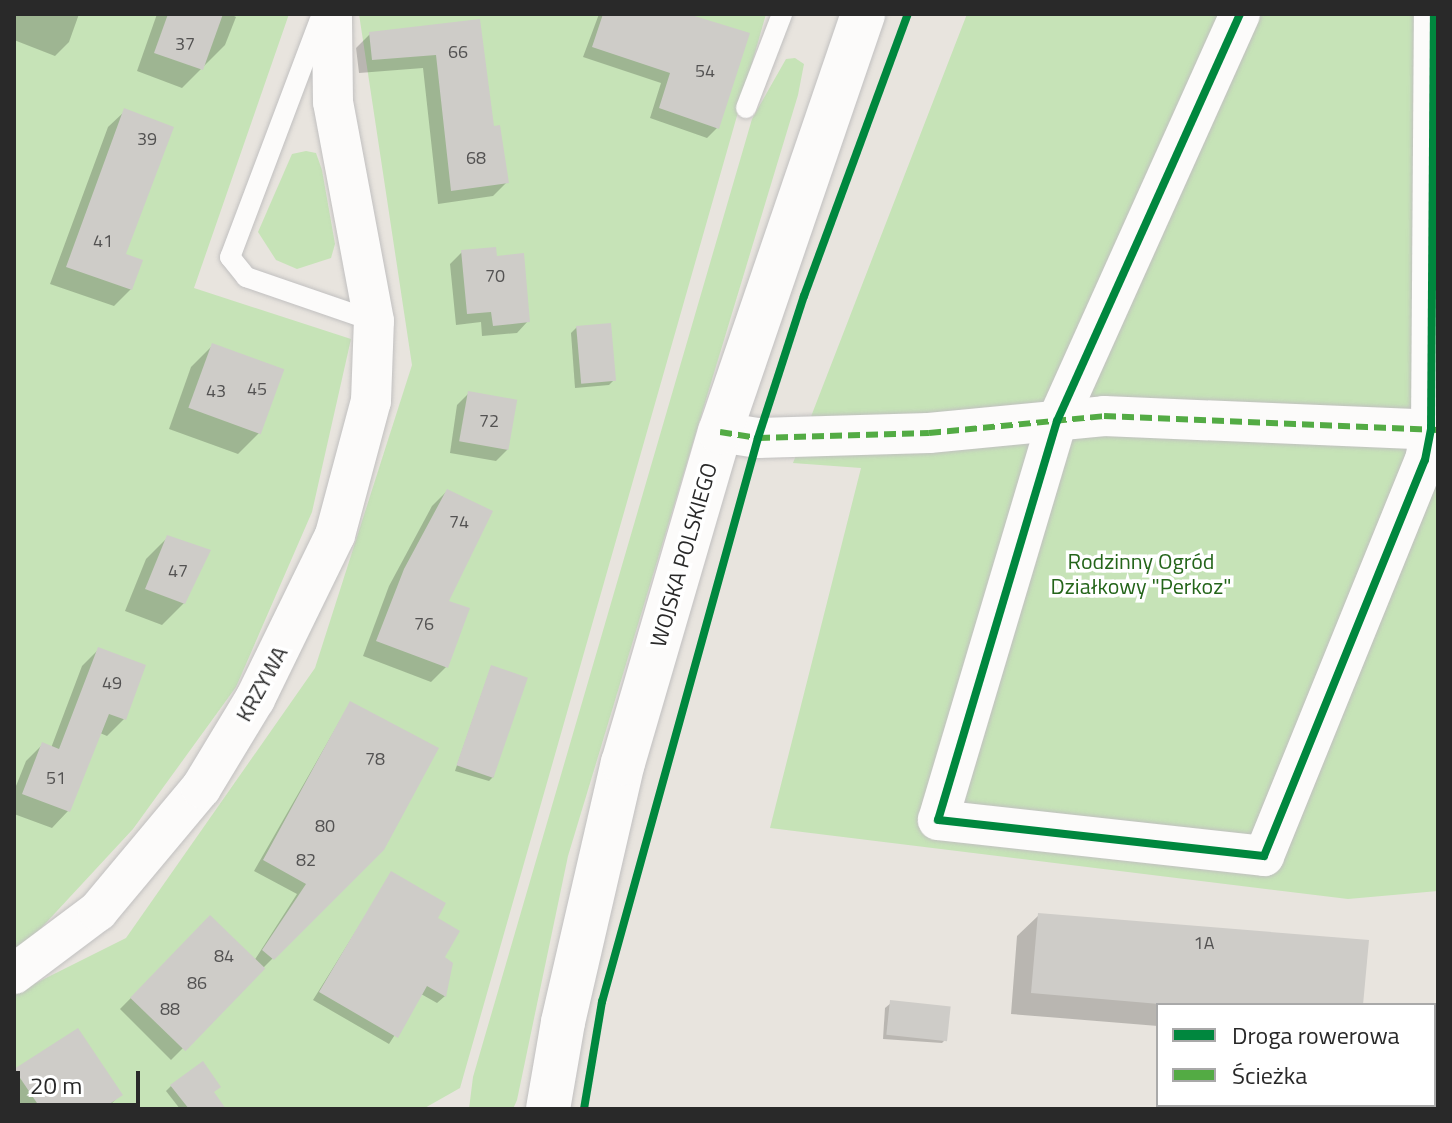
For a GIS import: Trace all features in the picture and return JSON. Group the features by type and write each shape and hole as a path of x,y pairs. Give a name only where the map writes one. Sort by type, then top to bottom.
{"street":[{"name":"KRZYWA","path":"14,974 98,911 150,854 201,788 255,699 335,535 371,401 374,321 333,102 332,14"},
{"name":"WOJSKA POLSKIEGO","path":"548,1109 563,1022 623,763 720,432 863,14"},
{"path":"1240,14 1057,421 938,820 1264,856 1425,460 1434,430 1434,14"},
{"path":"720,432 758,438 929,433 1104,416 1434,430"}],"lane":[{"path":"322,14 230,257 246,277 374,321"},
{"path":"746,108 782,14"}],"green space":[{"path":"14,14 289,14 194,288 351,339 312,512 236,687 133,829 31,939 14,948"},
{"path":"359,14 766,14 460,1088 423,1109 14,1109 14,994 126,938 315,668 412,365"},
{"name":"Rodzinny Ogród Działkowy \"Perkoz\"","path":"967,14 1438,14 1438,891 1348,899 770,828 861,468 793,463"},
{"path":"795,58 804,64 798,95 568,856 517,1100 513,1109 469,1109 473,1077 752,119 786,59"},
{"path":"306,151 316,153 322,170 335,244 331,258 297,269 276,260 258,232 292,154"}],"building":[{"path":"168,14 223,14 203,70 154,53"},
{"path":"603,14 688,14 750,33 719,129 659,108 670,73 592,47"},
{"path":"480,19 494,126 500,125 509,183 451,191 436,55 372,60 369,32"},
{"path":"124,108 174,127 126,254 143,260 132,290 66,267"},
{"path":"496,247 497,256 524,253 530,322 493,326 491,312 467,314 461,250"},
{"path":"611,323 616,381 581,384 576,326"},
{"path":"212,343 284,369 261,434 188,408"},
{"path":"468,391 517,400 508,450 459,441"},
{"path":"447,489 493,511 449,601 470,608 448,668 376,641 404,569"},
{"path":"167,535 211,550 185,604 145,589"},
{"path":"98,647 146,665 126,720 109,714 70,812 22,794 42,742 59,749"},
{"path":"491,665 528,678 493,778 456,765"},
{"path":"350,701 439,748 384,850 274,960 262,950 306,884 263,860"},
{"path":"391,871 446,903 438,918 460,931 445,957 453,963 446,997 427,986 398,1038 319,992"},
{"path":"1038,913 1369,940 1363,1003 1156,1004 1031,993"},
{"path":"210,915 265,968 186,1051 130,998"},
{"path":"890,1000 951,1006 947,1041 886,1035"},
{"path":"78,1028 123,1095 102,1109 41,1109 14,1069"},
{"path":"203,1061 221,1087 214,1092 226,1109 189,1109 170,1085"}],"marked path":[{"path":"720,432 758,438 929,433 1104,416 1438,430"}],"cycle path":[{"path":"584,1109 602,1002 758,438 804,296 908,14"},
{"path":"1240,14 1057,421 938,820 1264,856 1425,460 1431,430 1434,14"}]}
